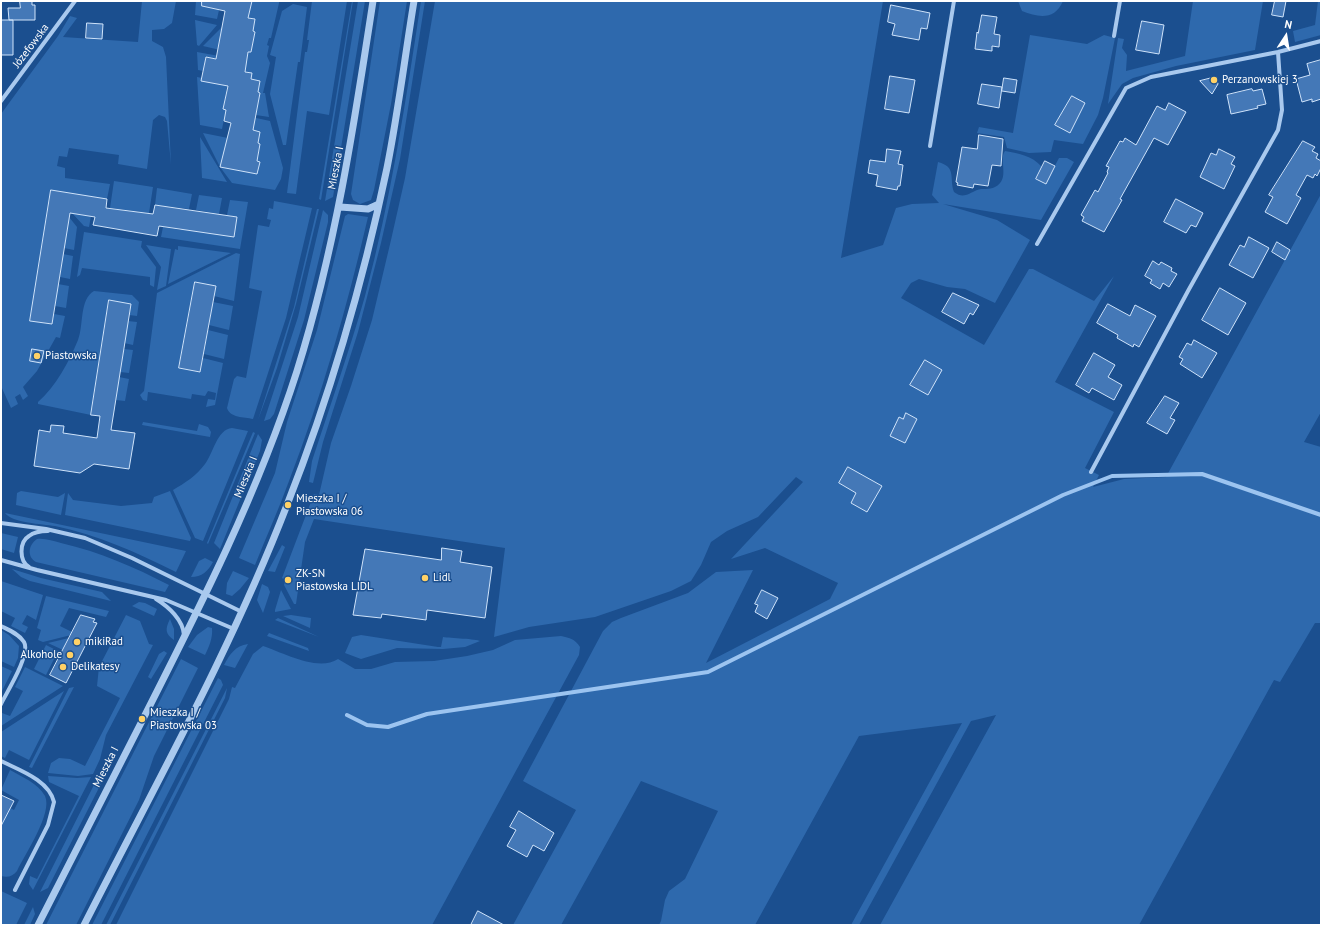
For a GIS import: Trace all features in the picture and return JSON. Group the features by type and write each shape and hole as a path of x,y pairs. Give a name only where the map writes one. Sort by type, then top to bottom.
{"street":[{"name":"Józefowska","path":"1,102 75,1"},
{"name":"Mieszka I","path":"38,925 205,595 252,492 296,373 320,289 340,207 373,1"},
{"path":"84,925 242,612 288,505 313,437 352,312 379,204 394,130 414,1"},
{"path":"930,146 954,1"},
{"path":"1114,36 1120,1"},
{"path":"1037,244 1126,88 1151,77 1278,52 1321,40"},
{"path":"1091,472 1188,291 1278,130 1282,110 1278,52"},
{"path":"340,207 368,209 379,204"},
{"path":"1,522 58,531 102,544 242,612"},
{"path":"37,570 27,566 23,561 22,551 24,542 27,538 36,533 58,531"},
{"path":"1,560 176,603 234,629"},
{"path":"152,597 169,608 176,616 184,633 183,641"},
{"path":"1,626 20,637 26,648 24,658 1,704"},
{"path":"1,761 34,778 48,791 54,802 48,825 15,890"}],"shaded area":[{"path":"142,1 176,1 172,23 164,29 152,30 152,41 163,47 166,57 171,165 167,121 165,117 159,115 153,120 147,169 118,164 119,155 69,148 67,157 59,156 57,166 65,168 65,178 110,184 107,199 51,190 31,321 52,324 54,314 65,316 60,338 56,337 37,371 23,387 28,396 23,400 20,394 15,397 18,404 11,408 1,386 1,114 58,36 70,16 77,18 63,37 138,42"},
{"path":"196,1 221,1 217,19 195,15"},
{"path":"252,1 279,1 271,38 269,38 267,45 269,46 267,56 270,63 263,93 265,93 269,117 256,115 260,93 258,92 260,81 251,79 251,73 238,70 246,64 248,52 251,52 255,32 253,31 255,19 239,16"},
{"path":"312,1 347,1 329,115 307,111 296,194 287,193 305,52 307,52 309,40 307,40"},
{"path":"353,1 321,200 319,199"},
{"path":"358,1 365,1 333,197 325,201"},
{"path":"380,1 407,1 391,104 374,190 371,200 360,204 353,200 351,194"},
{"path":"421,1 425,1 400,159 381,243 358,332 323,442 313,483 309,482 312,461 359,317 383,223 404,112"},
{"path":"435,1 883,1 841,258 883,245 896,208 912,204 939,203 932,195 938,162 944,164 950,170 954,192 963,195 979,189 993,188 1000,184 1003,174 1003,155 1005,151 1025,156 1038,163 1042,167 1036,179 1045,184 1059,158 1067,158 1074,162 1041,220 943,204 997,220 1030,240 995,303 965,289 947,287 919,279 911,283 901,298 984,345 1029,269 1033,269 1094,301 1114,276 1055,382 1114,412 1085,468 1099,475 1093,487 1124,479 1166,477 1321,194 1321,412 1304,442 1321,447 1321,623 1315,623 1280,682 1274,680 1139,925 880,925 996,715 971,721 859,925 851,925 962,723 859,736 755,925 659,925 665,900 669,891 685,879 718,811 641,781 561,925 513,925 576,810 523,781 603,631 612,622 688,593 716,572 753,570 706,663 830,599 838,583 765,548 731,559 803,482 796,477 758,517 727,531 711,542 701,565 691,581 671,591 595,617 529,627 494,637 505,548 314,519 305,542 296,604 294,604 284,585 285,580 282,578 314,494 319,495 331,443 372,320 405,178"},
{"path":"1018,1 1063,1 1056,12 1046,16 1040,16 1022,11"},
{"path":"1193,1 1263,1 1255,50 1176,66 1133,78 1122,84 1108,104 1118,38 1124,39 1122,48 1127,55 1126,71 1185,56"},
{"path":"1318,1 1321,1 1321,35 1295,42 1293,31 1315,25"},
{"path":"293,4 307,7 300,62 298,62 286,145 283,145 270,94 276,57 270,55 282,11"},
{"path":"195,20 217,25 199,46 197,45"},
{"path":"223,26 220,50 203,46"},
{"path":"1030,35 1087,44 1104,35 1115,38 1103,98 1098,115 1083,144 1054,140 1051,152 1029,153 1007,148 1004,137 977,133 979,127 1013,133"},
{"path":"197,52 219,56 219,59 206,57 203,71 198,70"},
{"path":"224,74 230,88 227,87 223,109 226,110 222,129 200,125 197,77 202,78 201,81"},
{"path":"247,116 270,121 283,168 281,179 275,190 232,183 220,167 203,133 228,138 228,156 223,155 221,167 257,174 259,162 255,161 258,158 260,132 244,128"},
{"path":"200,137 227,182 202,178"},
{"path":"114,181 153,187 149,213 110,208"},
{"path":"157,188 192,194 189,209 155,205"},
{"path":"199,195 222,198 219,214 196,210"},
{"path":"230,200 248,202 240,249 161,237 163,227 181,230 182,226 194,231 212,234 213,231 237,217 227,215"},
{"path":"274,201 312,208 286,318 253,419 231,414 227,408 234,379 237,376 246,378 262,291 249,288 258,225 269,227 271,220 267,219 269,208 273,209"},
{"path":"317,209 319,209 296,304 277,368 258,420 294,307"},
{"path":"323,210 328,215 328,222 304,320 274,414 270,419 264,421 298,317"},
{"path":"72,213 91,216 89,227 84,226"},
{"path":"348,214 368,217 351,284 323,383 301,449 255,565 239,558 275,473 287,422 317,330 345,216"},
{"path":"69,217 77,227 74,250 64,248"},
{"path":"84,232 142,241 141,247 156,267 154,287 150,285 150,277 82,268 80,275 77,277"},
{"path":"146,245 171,249 166,286 157,290 161,267"},
{"path":"178,246 231,253 168,284 175,249 178,250"},
{"path":"236,253 240,254 234,301 214,296 216,286 195,282 179,368 200,372 203,358 223,363 215,405 206,407 208,399 215,400 216,393 208,391 205,396 192,394 191,399 148,392 147,401 143,400 140,395 144,391 157,293"},
{"path":"63,254 73,256 70,279 60,277"},
{"path":"58,284 69,286 66,308 55,306"},
{"path":"94,291 132,295 139,302 137,316 129,315 130,304 109,300 91,415 38,404 38,402 51,389 70,357 80,334 86,300"},
{"path":"213,302 233,306 229,330 209,325"},
{"path":"128,321 137,322 133,345 124,343"},
{"path":"208,330 228,335 224,359 204,354"},
{"path":"124,349 133,350 129,373 120,372"},
{"path":"119,377 129,379 125,401 116,400"},
{"path":"143,422 197,431 199,424 208,427 211,432 210,437 142,425"},
{"path":"232,428 248,431 203,541 195,538 173,490 198,472 208,460 219,437 227,429"},
{"path":"253,432 255,433 208,544 207,543"},
{"path":"258,434 262,440 260,451 220,549 214,543"},
{"path":"21,491 58,497 65,493 61,515 16,505 17,493"},
{"path":"170,491 191,538 190,541 65,515 68,493 73,500 121,506 152,503 154,497"},
{"path":"5,513 186,551 176,572 102,539 55,526 20,521"},
{"path":"1,533 18,537 14,553 1,549"},
{"path":"37,539 52,541 103,555 169,585 165,592 36,562 31,557 30,548"},
{"path":"282,545 285,547 275,572 268,571"},
{"path":"205,558 213,562 209,568 201,575 191,577 199,561"},
{"path":"12,569 41,578 102,592 111,601 30,581 21,577"},
{"path":"233,571 249,578 232,596 226,594 227,583"},
{"path":"1,581 43,595 36,620 27,615 22,624 28,627 25,633 11,626 15,618 1,611"},
{"path":"262,584 268,587 270,592 263,613 257,600"},
{"path":"281,590 291,609 275,612 275,610"},
{"path":"46,596 109,611 106,617 69,608 60,626 72,632 71,635 43,642 38,640 41,630 37,628"},
{"path":"139,602 145,603 157,609 154,616 132,606"},
{"path":"126,615 140,621 149,644 153,645 106,735 100,759 93,774 78,776 48,773 51,763 59,758 70,759 85,766 120,698 97,686 99,667"},
{"path":"291,615 311,618 310,628 283,616"},
{"path":"278,618 319,637 275,620"},
{"path":"170,619 174,629 174,640 167,633 167,626"},
{"path":"208,627 212,628 212,635 205,655 188,647 197,635"},
{"path":"1,630 9,635 19,646 18,658 14,667 1,661"},
{"path":"269,633 308,648 309,651 267,636"},
{"path":"361,635 438,647 441,647 443,637 480,641 465,647 443,649 397,648 361,659 345,653 352,637"},
{"path":"561,636 570,638 576,642 580,647 579,655 432,925 116,925 229,699 232,687 235,688 253,654 263,646 301,660 321,663 338,659 355,669 371,669 395,662 434,661 467,656 493,650 515,640"},
{"path":"69,638 63,650 48,643"},
{"path":"248,644 235,668 224,665 233,651 243,645"},
{"path":"46,645 58,651 46,675 34,669"},
{"path":"164,651 167,653 151,679 148,677 159,654"},
{"path":"181,659 198,668 154,756 139,800 76,925 46,925"},
{"path":"1,666 12,671 1,693"},
{"path":"25,667 63,686 1,726 2,713 10,716 23,691 15,687"},
{"path":"218,678 221,680 223,685 101,925 92,925"},
{"path":"74,687 32,768 29,767 69,688"},
{"path":"227,688 225,698 110,925 106,925"},
{"path":"64,691 29,760 9,750 5,758 1,756 1,732"},
{"path":"103,767 109,768 48,888 40,892"},
{"path":"10,770 38,787 45,796 46,803 42,823 17,871 6,877 1,876 1,827 10,808 14,810 19,800 1,790"},
{"path":"48,776 77,778 91,777 33,890 29,884 30,876 37,879 79,796 49,782"},
{"path":"1,891 27,903 16,925 1,925"},
{"path":"33,907 35,914 30,925 24,925"}],"building":[{"path":"20,1 32,1 32,5 35,5 35,20 9,20 8,8 20,8"},
{"path":"202,1 252,1 248,18 255,19 253,31 255,32 251,52 248,52 245,72 252,73 251,79 260,81 258,92 260,93 253,130 260,132 258,143 260,144 257,161 260,162 257,174 220,167 231,123 224,121 226,110 223,109 228,86 201,81 206,57 216,59 225,11 202,6"},
{"path":"1275,1 1286,1 1283,17 1272,15"},
{"path":"891,5 930,13 927,29 921,28 919,40 892,35 895,24 888,22"},
{"path":"982,15 997,17 994,34 1000,35 999,47 992,46 992,51 975,49 977,32 978,33"},
{"path":"1,20 13,20 13,55 1,55"},
{"path":"1142,21 1164,25 1159,54 1136,50"},
{"path":"87,23 103,24 102,39 86,38"},
{"path":"1321,60 1321,99 1312,102 1312,99 1302,102 1296,79 1310,75 1307,64"},
{"path":"890,76 915,80 909,113 885,109"},
{"path":"1216,77 1218,84 1212,94 1200,81"},
{"path":"1004,78 1017,80 1015,93 1002,91"},
{"path":"982,84 1002,87 999,108 978,104"},
{"path":"1252,89 1253,91 1262,89 1266,104 1257,106 1258,108 1231,114 1227,95"},
{"path":"1072,96 1085,103 1070,133 1055,125"},
{"path":"1169,103 1186,112 1168,145 1154,138 1120,199 1122,200 1104,232 1082,221 1084,217 1081,215 1095,190 1098,192 1108,173 1109,167 1106,166 1120,141 1123,142 1125,138 1136,145 1157,106 1165,110"},
{"path":"979,135 1003,139 1001,166 992,165 988,186 974,184 973,188 957,185 958,183 956,182 962,147 977,149"},
{"path":"1303,141 1315,147 1312,151 1318,154 1316,158 1321,161 1321,168 1317,176 1315,174 1313,178 1307,175 1296,195 1301,198 1287,224 1265,212 1273,197 1269,195"},
{"path":"887,149 901,151 898,164 903,165 900,186 898,186 897,190 876,186 878,175 868,173 870,160 885,162"},
{"path":"1219,149 1235,157 1231,164 1235,166 1224,189 1200,177 1211,153 1216,155"},
{"path":"1045,161 1055,166 1046,184 1036,179"},
{"path":"51,190 107,199 106,208 153,214 155,205 237,217 234,237 159,226 157,236 93,225 95,217 70,213 52,324 30,321"},
{"path":"1176,199 1203,213 1196,227 1191,225 1186,233 1164,222"},
{"path":"1249,237 1269,248 1253,278 1229,265 1240,245 1244,247"},
{"path":"1277,242 1290,250 1285,260 1272,252"},
{"path":"1153,261 1159,265 1161,262 1172,268 1171,271 1177,274 1169,287 1163,283 1160,289 1150,283 1152,280 1145,276"},
{"path":"195,282 216,286 200,372 179,368"},
{"path":"1220,288 1246,303 1228,335 1202,320"},
{"path":"953,293 979,305 973,315 970,313 964,324 942,312"},
{"path":"109,300 131,304 111,430 135,433 129,469 94,464 80,473 34,466 39,430 50,432 51,425 64,426 63,433 97,438 100,416 91,415"},
{"path":"1108,304 1130,316 1135,305 1156,316 1139,347 1134,344 1133,347 1117,338 1118,335 1097,323"},
{"path":"1194,340 1217,353 1202,378 1180,364 1183,359 1179,357 1187,343 1191,345"},
{"name":"Piastowska","path":"32,349 44,351 41,363 30,361"},
{"path":"1094,353 1115,365 1108,377 1122,385 1114,400 1092,388 1089,393 1076,385"},
{"path":"925,360 942,370 928,395 910,385"},
{"path":"1165,396 1179,403 1170,418 1175,420 1167,434 1147,423"},
{"path":"906,413 917,419 905,443 890,436 899,417 903,419"},
{"path":"848,467 882,486 867,512 851,503 856,493 839,483"},
{"name":"Lidl","path":"442,548 462,551 460,562 492,567 485,618 427,610 426,620 382,614 381,618 353,615 365,549 441,560"},
{"path":"762,590 778,598 767,619 755,612 758,605 755,604"},
{"path":"81,615 95,619 93,622 97,623 66,683 50,675"},
{"path":"1,795 14,801 1,826"},
{"path":"519,811 554,833 544,851 533,845 527,857 507,846 516,830 510,827"},
{"path":"478,911 504,925 471,925"}],"waterway":[{"path":"347,715 367,725 388,727 427,714 708,672 1063,495 1112,476 1202,474 1321,515"}],"place":[{"name":"Perzanowskiej 3","path":"1214,80"},
{"name":"Piastowska","path":"37,356"},
{"name":"Mieszka I / Piastowska 06","path":"288,505"},
{"name":"Lidl","path":"425,578"},
{"name":"ZK-SN Piastowska LIDL","path":"288,580"},
{"name":"mikiRad","path":"77,642"},
{"name":"Alkohole","path":"70,655"},
{"name":"Delikatesy","path":"63,667"},
{"name":"Mieszka I / Piastowska 03","path":"142,719"}]}
